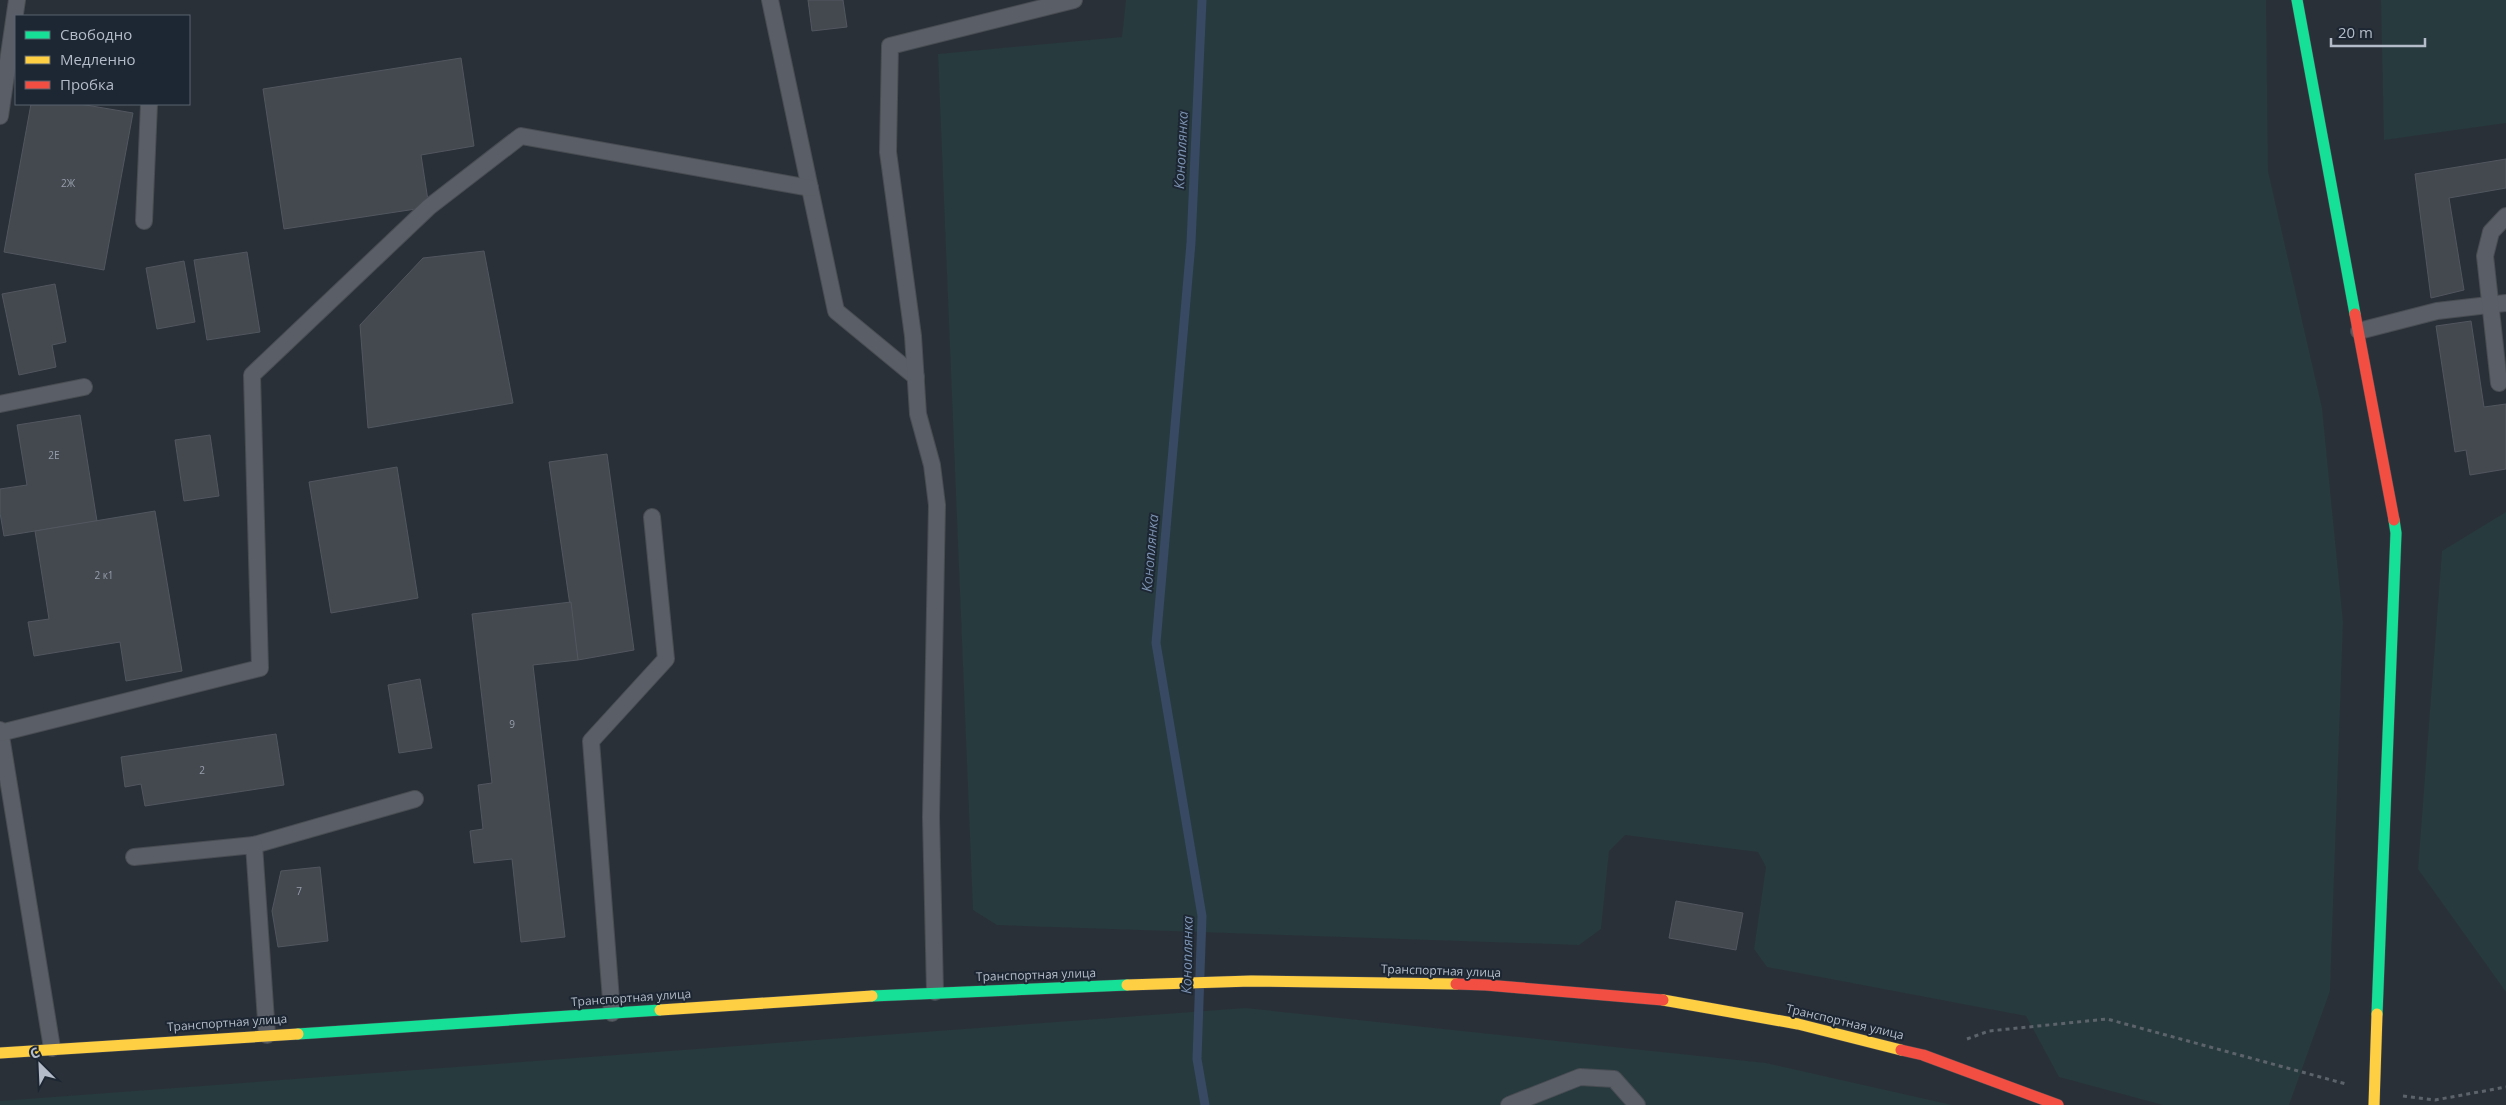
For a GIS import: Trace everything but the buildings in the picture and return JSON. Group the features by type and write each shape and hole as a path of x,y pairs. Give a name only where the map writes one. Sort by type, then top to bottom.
{"main road":[{"path":"2297,0 2396,533 2374,1105"},
{"name":"Транспортная улица","path":"0,1052 936,992 1251,981 1486,985 1649,998 1798,1024 1923,1055 2058,1105"}],"lane":[{"path":"16,15 17,0"},
{"path":"770,0 836,311 916,377"},
{"path":"936,992 931,817 937,505 932,465 918,414 913,336 888,152 890,46 1074,0"},
{"path":"0,116 10,93 15,27"},
{"path":"144,221 149,105"},
{"path":"52,1048 0,732 260,668 252,375 429,207 522,136 810,188"},
{"path":"2499,383 2485,256 2491,232 2506,216"},
{"path":"2359,332 2437,311 2506,303"},
{"path":"0,404 84,387"},
{"path":"612,1013 591,742 666,659 652,517"},
{"path":"134,857 254,845 415,799"},
{"path":"254,845 266,1035"},
{"path":"1509,1105 1580,1077 1614,1079 1637,1105"}],"path":[{"path":"1964,1040 1989,1031 2107,1019 2374,1092 2435,1100 2506,1087"}],"green space":[{"path":"1126,0 2266,0 2268,171 2322,408 2343,622 2330,991 2289,1105 2163,1105 2059,1077 2026,1016 1767,967 1754,949 1766,867 1758,852 1625,835 1609,851 1601,929 1579,945 997,925 973,910 938,54 1122,37"},
{"path":"2381,0 2506,0 2506,123 2384,140"},
{"path":"2506,512 2506,992 2418,869 2442,551"},
{"path":"1245,1008 1766,1063 1952,1105 0,1105 0,1101"}],"waterway":[{"name":"Коноплянка","path":"1202,0 1191,243 1156,643 1202,916 1197,1059 1205,1105"}],"traffic: fast":[{"path":"2297,0 2355,314"},
{"path":"2377,1014 2396,533 2394,520"},
{"path":"872,996 1127,985"},
{"path":"298,1034 660,1010"}],"traffic: slow":[{"path":"1127,985 1251,981 1456,984"},
{"path":"660,1010 872,996"},
{"path":"1663,1000 1798,1024 1901,1050"},
{"path":"2374,1105 2377,1014"},
{"path":"0,1053 298,1034"}],"traffic: jam":[{"path":"2355,314 2394,520"},
{"path":"1456,984 1663,1000"},
{"path":"1901,1050 1923,1055 2058,1105"}]}
